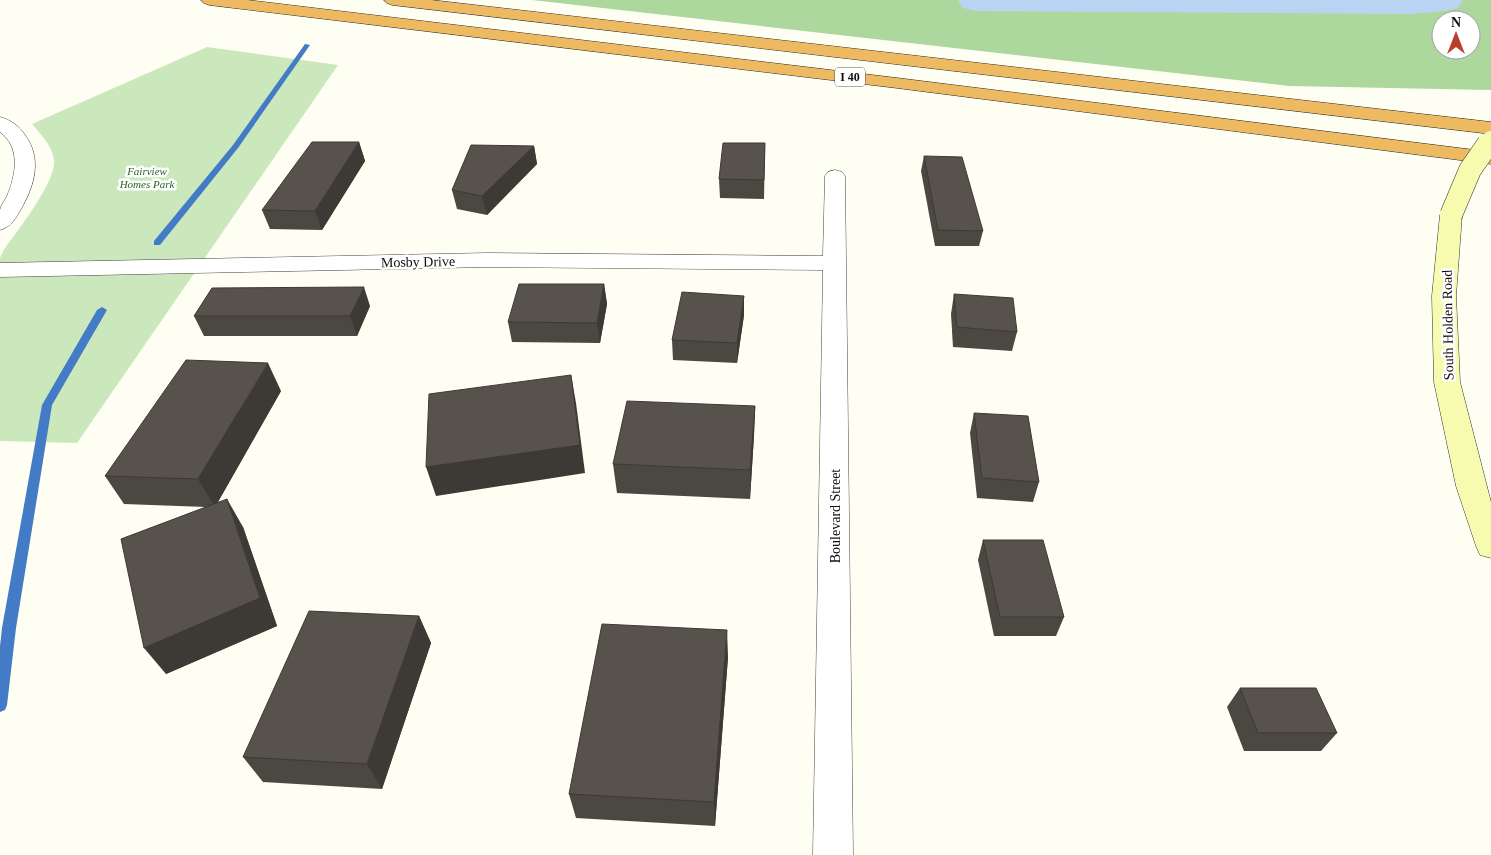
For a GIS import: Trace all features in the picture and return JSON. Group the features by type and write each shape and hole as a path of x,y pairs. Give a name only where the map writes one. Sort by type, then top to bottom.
{"highway":[{"name":"I 40","path":"209,0 897,83 1491,158"},
{"name":"I 40","path":"392,0 1491,128"}],"main road":[{"name":"South Holden Road","path":"1491,140 1470,170 1451,215 1444,296 1447,382 1471,486 1491,546"}],"street":[{"path":"0,123 7,126 17,138 23,151 27,168 22,187 7,215 0,223"},
{"name":"Boulevard Street","path":"833,855 835,176"},
{"name":"Mosby Drive","path":"0,270 488,260 835,263"}],"green space":[{"path":"532,0 1491,0 1491,90 1289,86"},
{"name":"Fairview Homes Park","path":"207,47 338,65 77,443 0,441 0,258 42,194 49,181 54,160 46,140 32,124"}],"building":[{"path":"312,142 359,142 315,211 262,210"},
{"path":"723,143 765,143 764,180 719,179"},
{"path":"471,145 534,146 482,196 452,190"},
{"path":"924,156 962,157 983,231 938,230"},
{"path":"519,284 604,284 597,323 508,322"},
{"path":"364,287 350,316 194,316 212,288"},
{"path":"682,292 744,296 737,343 672,340"},
{"path":"954,294 1013,298 1017,332 957,327"},
{"path":"186,360 268,363 198,479 105,476"},
{"path":"571,375 580,445 426,467 429,394"},
{"path":"627,401 755,406 750,470 613,464"},
{"path":"974,413 1028,416 1039,482 982,478"},
{"path":"227,499 260,598 144,648 121,539"},
{"path":"983,540 1043,540 1064,617 1000,617"},
{"path":"309,611 419,616 367,764 243,757"},
{"path":"602,624 727,630 714,802 569,794"},
{"path":"1240,688 1316,688 1337,733 1258,733"}],"waterway":[{"path":"976,0 1410,3 1445,0"},
{"path":"157,243 235,146 307,45"},
{"path":"0,705 9,628 47,405 102,310"}]}
